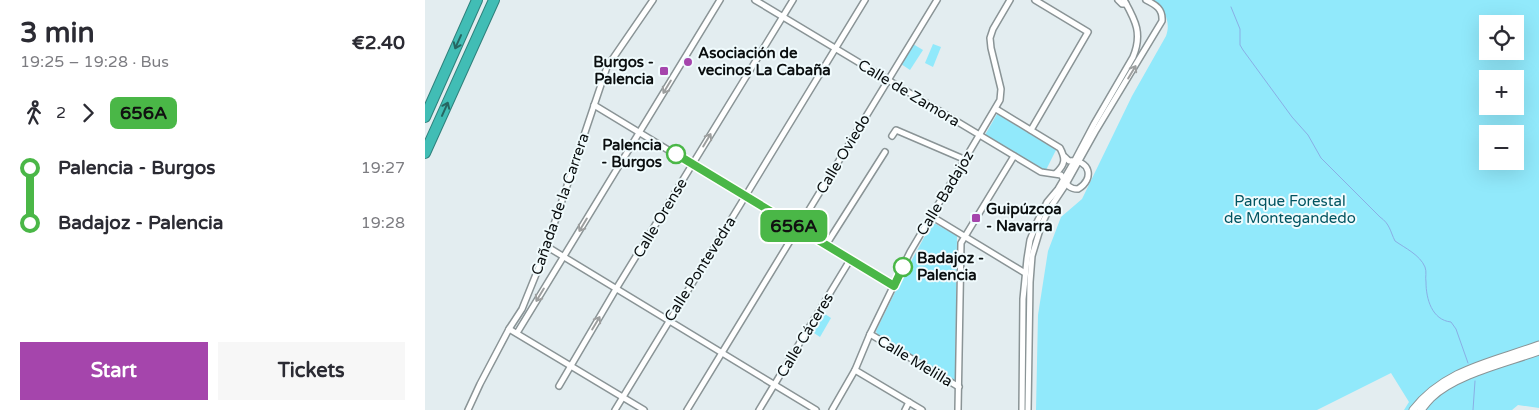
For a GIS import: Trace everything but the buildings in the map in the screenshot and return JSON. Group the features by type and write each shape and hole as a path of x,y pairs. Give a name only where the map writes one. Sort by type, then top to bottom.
{"highway":[{"path":"425,117 477,0"},
{"path":"425,153 494,0"}],"street":[{"name":"Cañada de la Carrera","path":"468,410 509,328 522,309 546,246 607,67 653,0"},
{"path":"517,333 720,0"},
{"name":"Calle de Zamora","path":"755,0 1041,172 1050,175 1056,173 1061,175 1065,182"},
{"name":"Calle Orense","path":"559,386 616,289 793,0"},
{"name":"Calle Pontevedra","path":"615,410 668,320 865,0"},
{"name":"Calle Oviedo","path":"687,410 937,0"},
{"name":"Calle Badajoz","path":"832,410 855,370 870,334 910,252 1000,100 1001,89 990,38 993,29 1010,0"},
{"path":"1031,130 1088,32 1035,0"},
{"path":"1077,161 1094,124 1137,47 1136,22 1126,1 1122,4 1118,0"},
{"path":"1027,410 1030,282 1033,256 1041,226 1077,161 1162,21 1159,8 1146,0"},
{"path":"1138,41 1147,47"},
{"path":"594,105 894,286"},
{"path":"996,109 1058,146 1069,161 1077,161 1085,166 1089,172 1086,182 1078,189 1071,189 1065,182"},
{"path":"892,136 897,130 966,160"},
{"path":"826,245 885,152"},
{"path":"958,410 961,243 1014,156"},
{"path":"1056,173 1063,165 1065,157"},
{"path":"1022,410 1023,299 1030,240 1037,220 1047,202 1065,182"},
{"path":"931,216 1025,273"},
{"path":"546,246 816,410"},
{"name":"Calle Cáceres","path":"759,410 850,260"},
{"path":"514,322 525,320"},
{"path":"509,328 644,410"},
{"name":"Calle Melilla","path":"870,334 959,388"},
{"path":"1413,410 1438,385 1453,376 1539,345"},
{"path":"1421,410 1431,397 1455,381 1539,351"},
{"path":"855,370 922,410"},
{"path":"905,410 909,402"}],"green space":[{"name":"Parque Forestal de Montegandedo","path":"1154,0 1539,0 1539,408 1518,405 1512,410 1404,410 1409,402 1391,373 1317,410 1036,410 1038,315 1048,251 1061,217 1082,199 1132,96 1166,36 1168,26 1164,12"},
{"path":"913,44 923,50 910,70 901,64"},
{"path":"933,44 941,47 933,67 925,63"},
{"path":"997,114 1056,150 1045,172 985,135"},
{"path":"932,223 957,236 955,381 877,334 876,331"},
{"path":"822,312 831,318 820,337 811,331"}],"waterway":[{"path":"1231,7 1240,29 1240,45 1292,117 1308,135 1321,158 1386,222 1395,241 1412,252 1423,263 1426,271 1427,295 1431,308 1439,317 1451,322 1456,329 1468,363"},
{"path":"1473,410 1475,381"}],"bus line":[{"name":"656A","path":"676,154 894,286 903,267"}],"place":[{"name":"Asociación de vecinos La Cabaña","path":"688,62"},
{"name":"Burgos - Palencia","path":"664,71"},
{"name":"Palencia - Burgos","path":"676,154"},
{"name":"Guipúzcoa - Navarra","path":"976,218"},
{"name":"Badajoz - Palencia","path":"903,267"}]}
